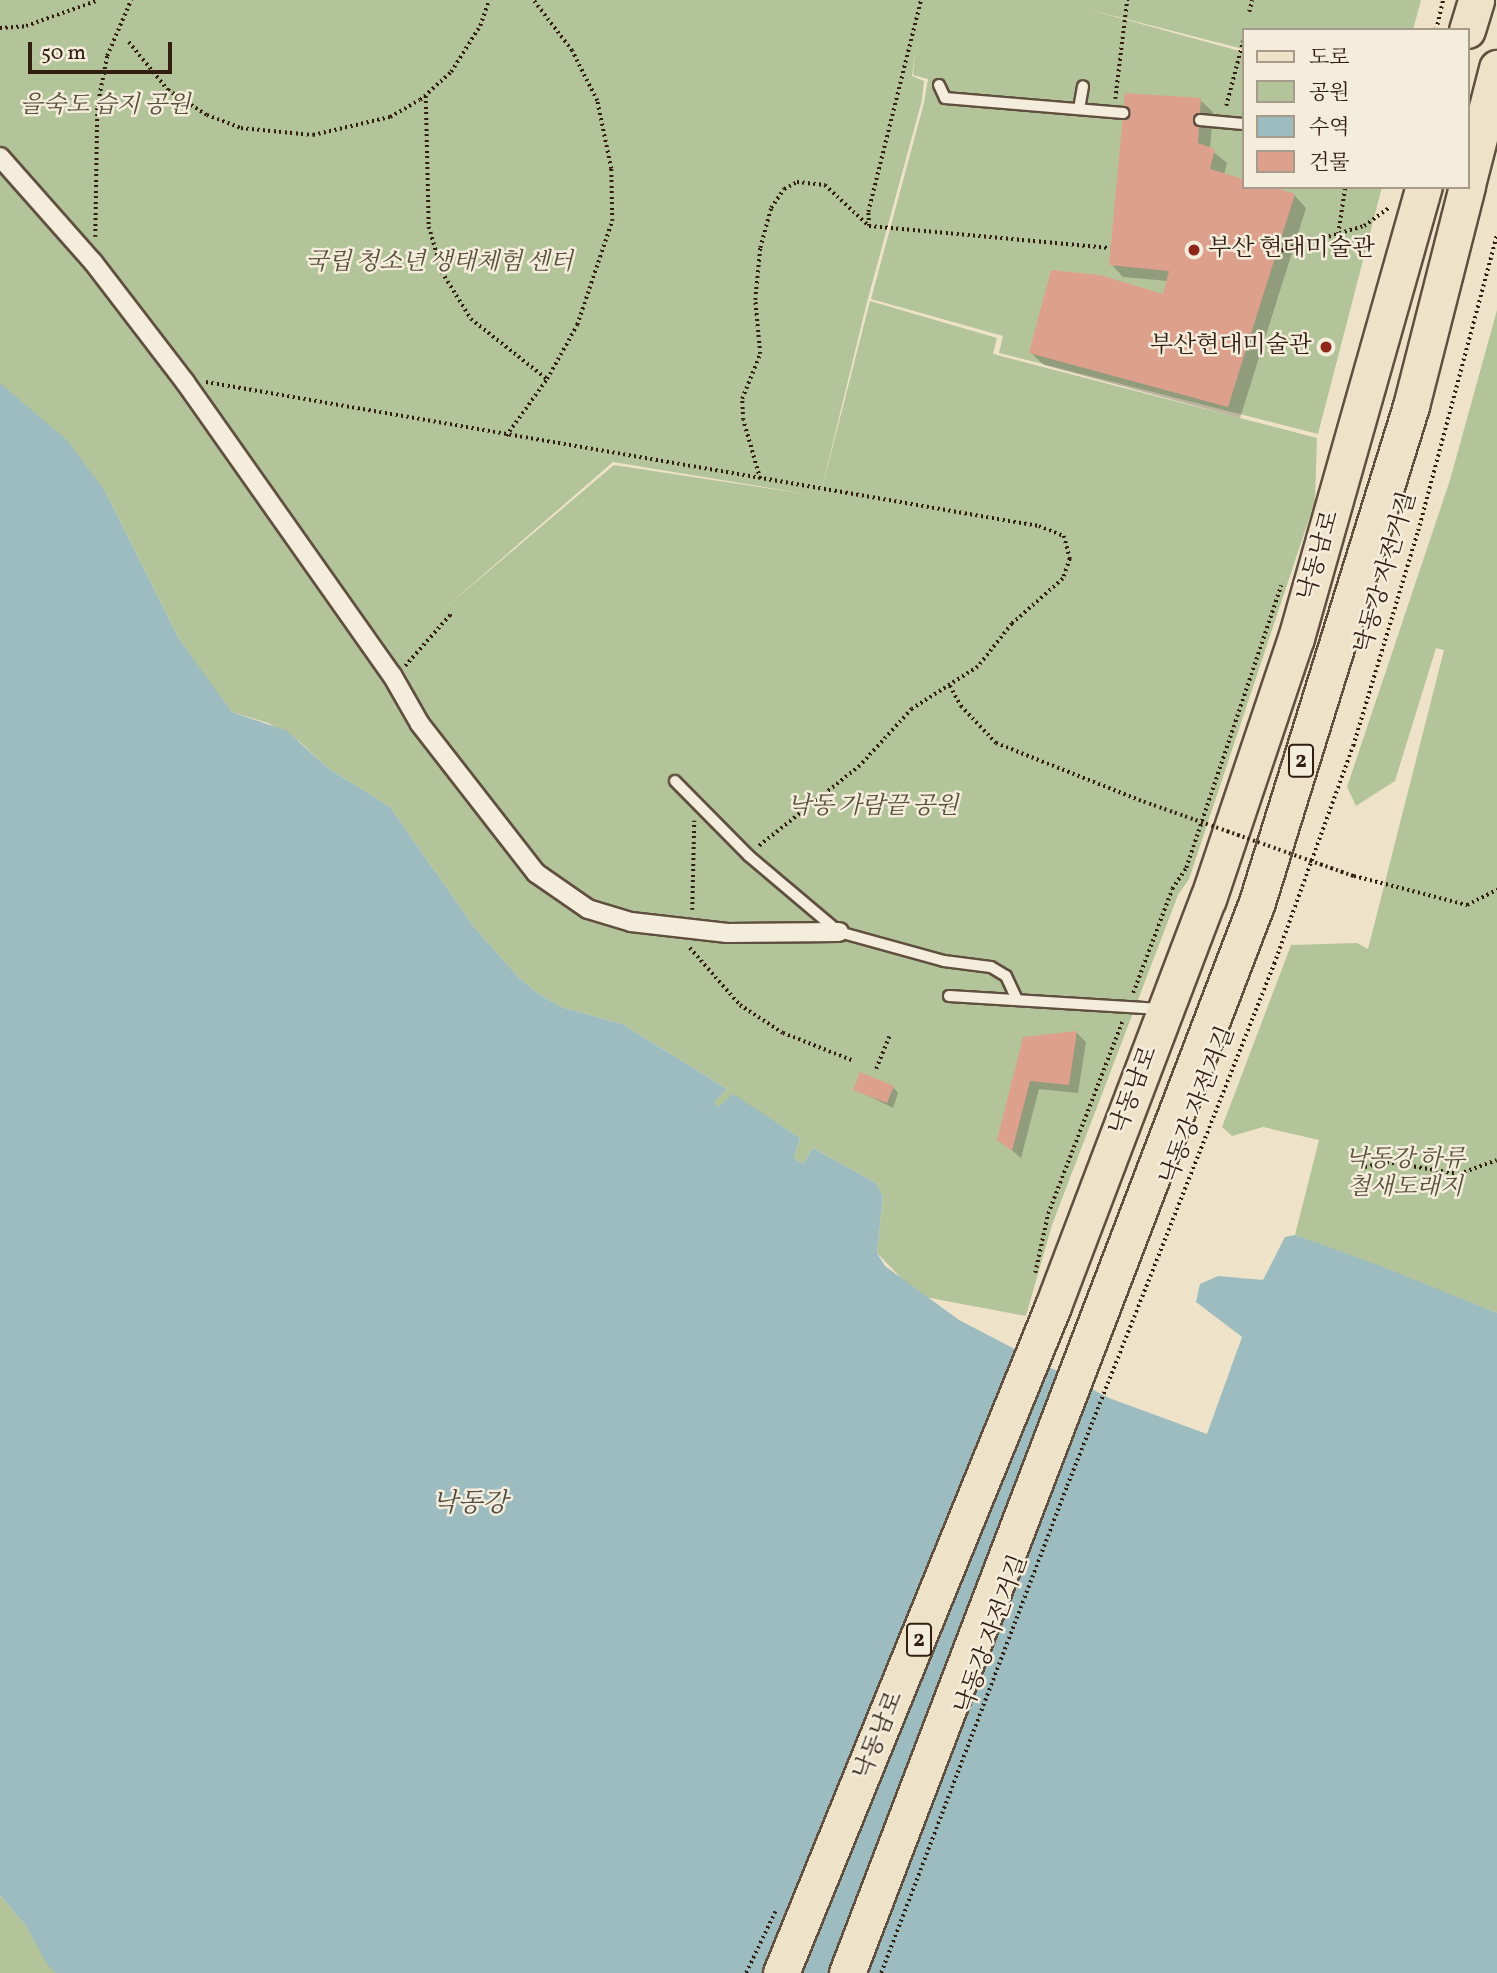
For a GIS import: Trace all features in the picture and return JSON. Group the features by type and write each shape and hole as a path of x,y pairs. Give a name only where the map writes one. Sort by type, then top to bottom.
{"main road":[{"path":"1468,28 1476,0"},
{"name":"낙동남로","path":"1469,178 1497,68"},
{"name":"낙동남로","path":"782,1973 1042,1294 1167,1009 1296,638 1423,189"},
{"name":"낙동남로","path":"847,1973 1113,1331 1257,902 1411,406 1466,189"}],"street":[{"path":"0,157 93,262 181,377 394,678 420,724 536,873 589,909 683,931 839,932"}],"lane":[{"path":"939,85 945,98 1118,113"},
{"path":"1079,109 1083,86"},
{"path":"1200,120 1242,124"},
{"path":"675,781 749,856 839,932 892,950 991,967 1006,976 1017,1000"},
{"path":"949,996 1167,1009"}],"path":[{"path":"0,28 26,26 99,0"},
{"path":"93,262 97,107 107,56 131,0"},
{"path":"130,42 168,90 207,115 241,128 313,135 390,117 426,95 451,72 480,26 489,0"},
{"path":"506,436 547,379 596,276 609,239 613,198 604,121 589,82 533,0"},
{"path":"869,226 868,212 921,0"},
{"path":"1118,113 1127,0"},
{"path":"1249,12 1252,0"},
{"path":"1436,28 1443,0"},
{"path":"1226,106 1242,45"},
{"path":"426,95 429,227 442,272 471,319 547,379"},
{"path":"760,478 743,420 742,399 760,354 755,300 760,248 771,208 784,189 797,183 825,185 869,226 1110,248"},
{"path":"1338,234 1345,189"},
{"path":"1386,220 1392,198"},
{"path":"1276,252 1364,226 1389,208"},
{"name":"낙동강 자전거길","path":"881,1973 1113,1331 1275,964 1353,746 1415,544 1497,235"},
{"path":"181,377 506,436 1039,526 1064,536 1070,559 1063,579 1012,624 978,667 912,709 860,766 771,834 749,856"},
{"path":"1042,1294 1048,1214 1172,889 1186,868 1283,579"},
{"path":"394,678 450,615 452,618"},
{"path":"950,686 961,706 996,743 1139,800 1354,876 1467,905 1497,890"},
{"path":"694,821 683,931 740,1005 783,1034 854,1061"},
{"path":"876,1069 889,1036"},
{"path":"1365,1167 1387,1162 1459,1174 1497,1160"}],"green space":[{"path":"0,0 1421,0 1414,28 1242,28 1242,49 1087,9 1242,52 1242,189 1381,189 1318,434 999,353 1003,336 871,299 924,103 928,79 913,75 915,49 912,76 924,81 922,100 867,302 820,496 870,301 997,338 993,354 1317,438 1315,501 1189,879 1178,895 1052,1225 1026,1316 925,1297 906,1283 877,1253 883,1196 876,1183 813,1148 803,1164 794,1158 800,1138 733,1095 718,1108 713,1102 727,1089 622,1024 561,1007 519,978 474,927 390,807 328,768 299,741 268,723 232,712 220,699 179,639 105,491 0,383","holes":["613,462 812,495 614,465 439,613"]},
{"name":"낙동강 하류 철새도래지","path":"1497,310 1497,1313 1295,1235 1319,1140 1263,1127 1232,1136 1222,1127 1291,945 1357,943 1368,949 1444,650 1436,648 1395,781 1356,806 1347,787 1450,480"},
{"path":"0,1895 26,1926 56,1973 0,1973"}],"water":[{"name":"낙동강","path":"0,383 67,440 105,491 179,639 232,712 287,731 328,768 390,807 474,927 519,978 539,994 561,1007 622,1024 727,1089 714,1102 718,1107 733,1094 800,1138 794,1158 803,1164 813,1148 876,1183 883,1196 877,1253 885,1266 959,1320 1109,1398 1207,1434 1242,1337 1196,1302 1200,1284 1218,1276 1263,1280 1285,1237 1295,1235 1497,1313 1497,1973 56,1973 47,1964 26,1926 0,1895"}],"building":[{"name":"부산 현대미술관","path":"1125,93 1201,98 1198,143 1215,149 1210,169 1242,179 1242,189 1279,189 1295,194 1228,407 1029,353 1051,270 1100,275 1163,294 1169,271 1109,265"},
{"path":"1077,1031 1069,1085 1030,1081 1012,1151 997,1140 1023,1037"},
{"path":"860,1072 894,1086 887,1103 853,1090"}],"place":[{"name":"부산 현대미술관","path":"1194,250"},
{"name":"부산현대미술관","path":"1326,347"}],"park label":[{"name":"을숙도 습지 공원","path":"105,107"},
{"name":"국립 청소년 생태체험 센터","path":"439,264"},
{"name":"낙동 가람끝 공원","path":"873,808"}]}
